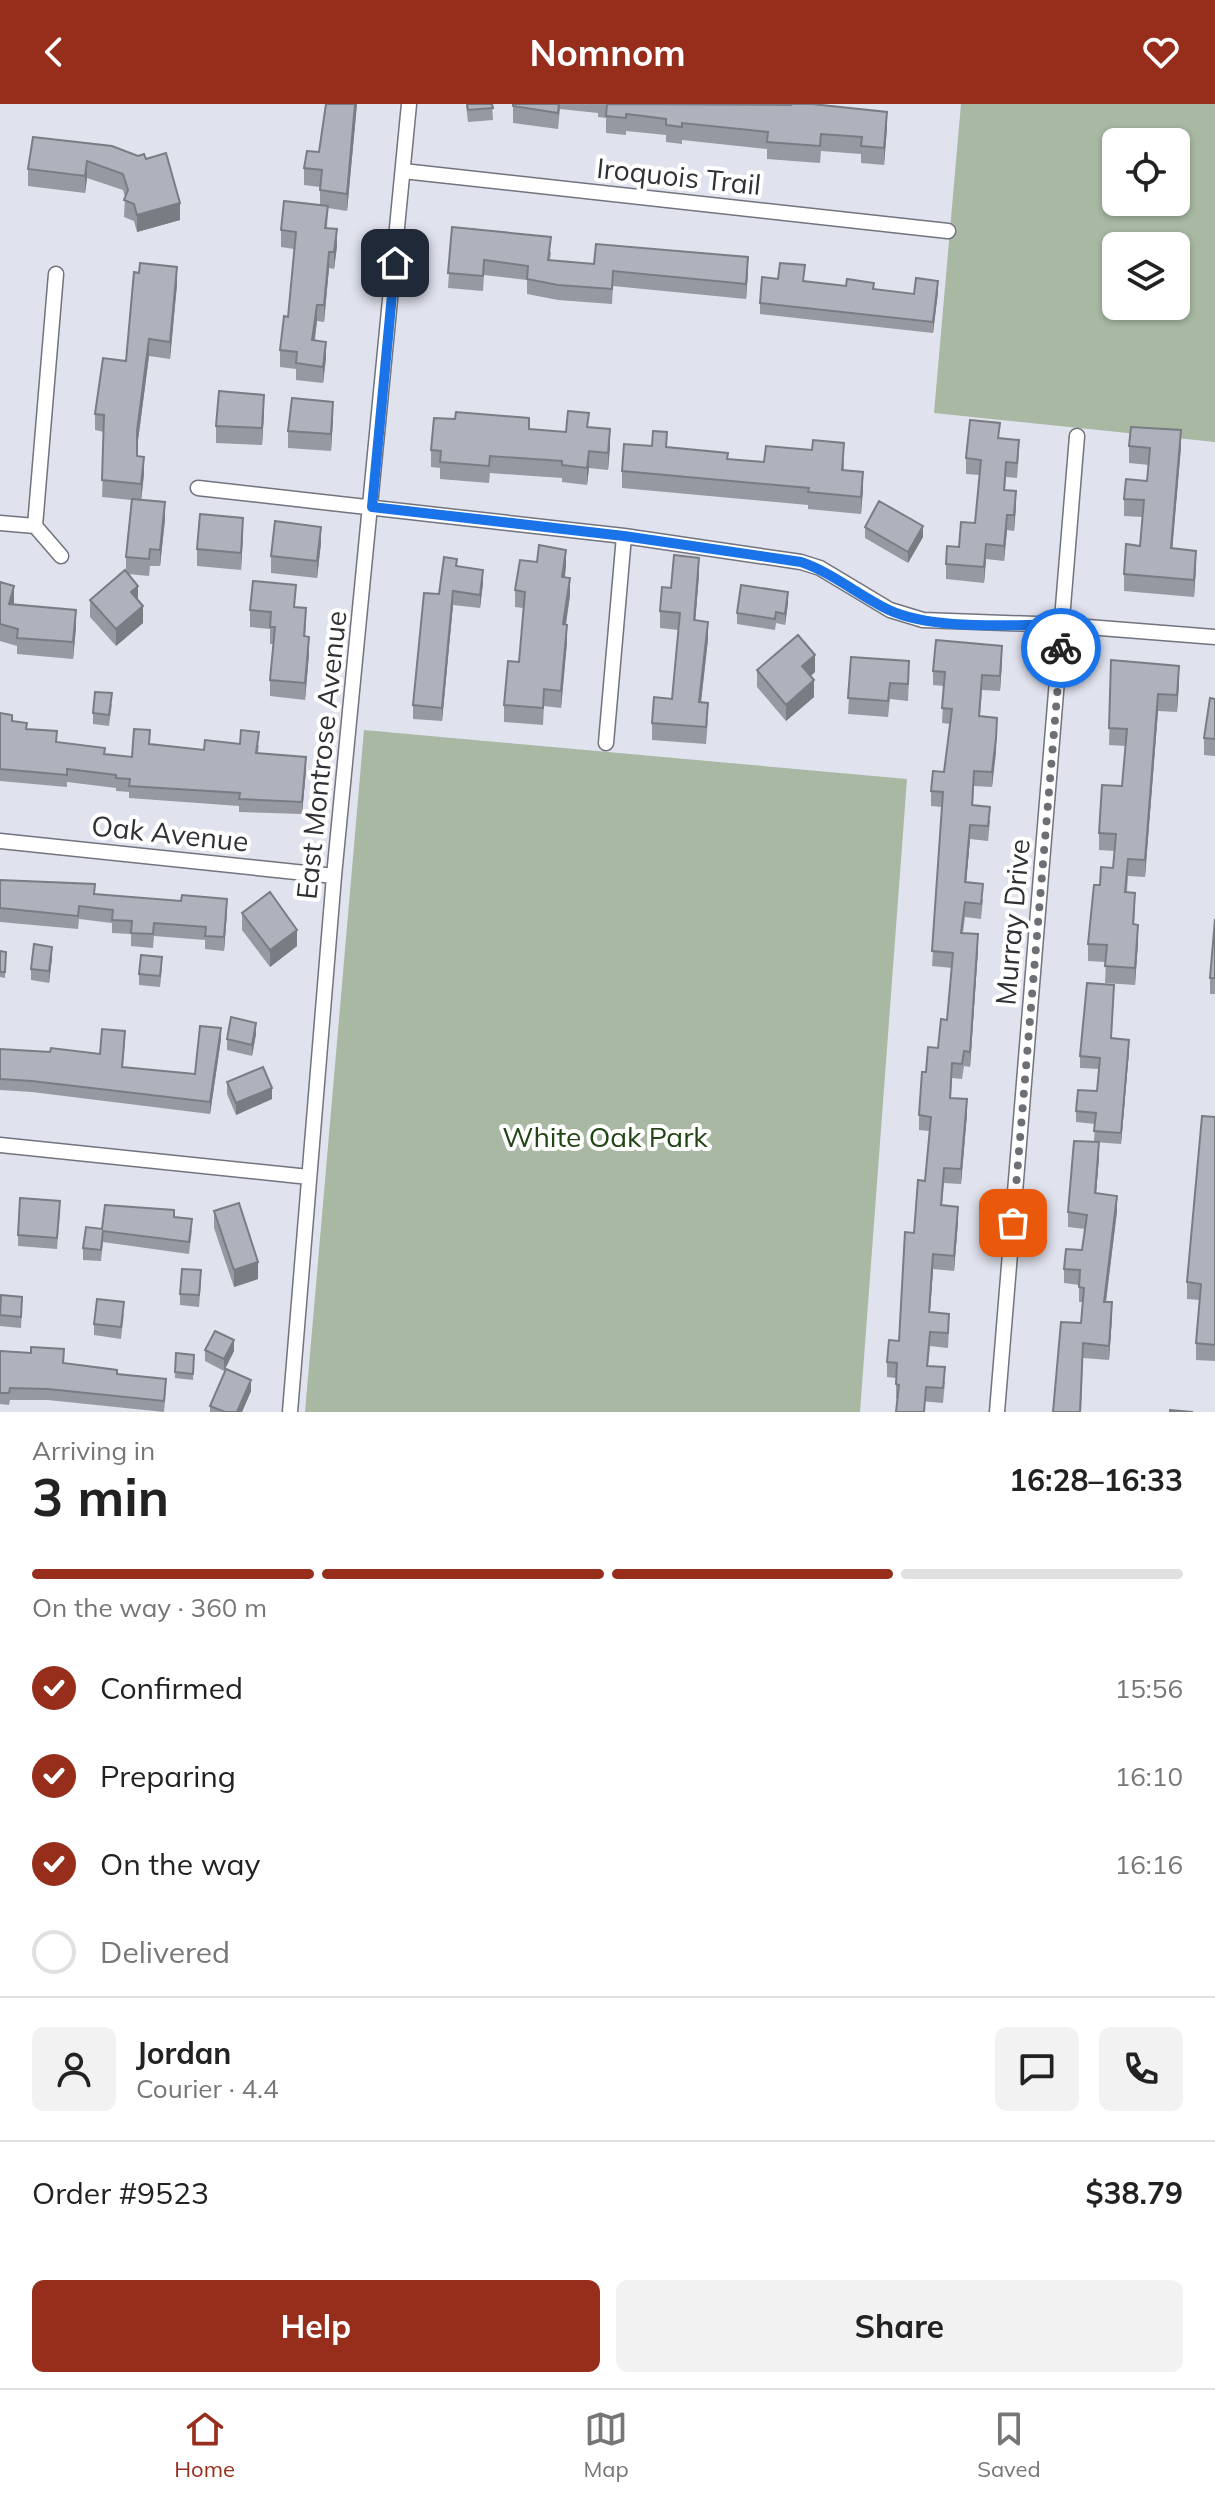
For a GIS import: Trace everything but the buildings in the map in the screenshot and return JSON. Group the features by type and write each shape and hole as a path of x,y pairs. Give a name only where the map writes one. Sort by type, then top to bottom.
{"street":[{"name":"East Montrose Avenue","path":"290,1412 334,876 409,104"},
{"name":"Iroquois Trail","path":"403,171 948,231"},
{"path":"35,526 56,274"},
{"name":"Murray Drive","path":"997,1412 1077,436"},
{"path":"198,488 624,536 801,562 820,568 890,610 923,620 1062,625 1215,637"},
{"path":"0,523 35,526 61,556"},
{"path":"606,743 624,536"},
{"name":"Oak Avenue","path":"0,841 334,876"},
{"path":"0,1145 309,1177"}],"green space":[{"path":"961,104 1215,104 1215,442 934,413"},
{"name":"White Oak Park","path":"364,730 907,779 860,1412 305,1412"}],"way so far":[{"path":"1013,1223 1061,648"}],"route":[{"path":"395,263 372,507 624,536 801,562 820,568 890,610 923,620 1062,625 1061,648"}]}
